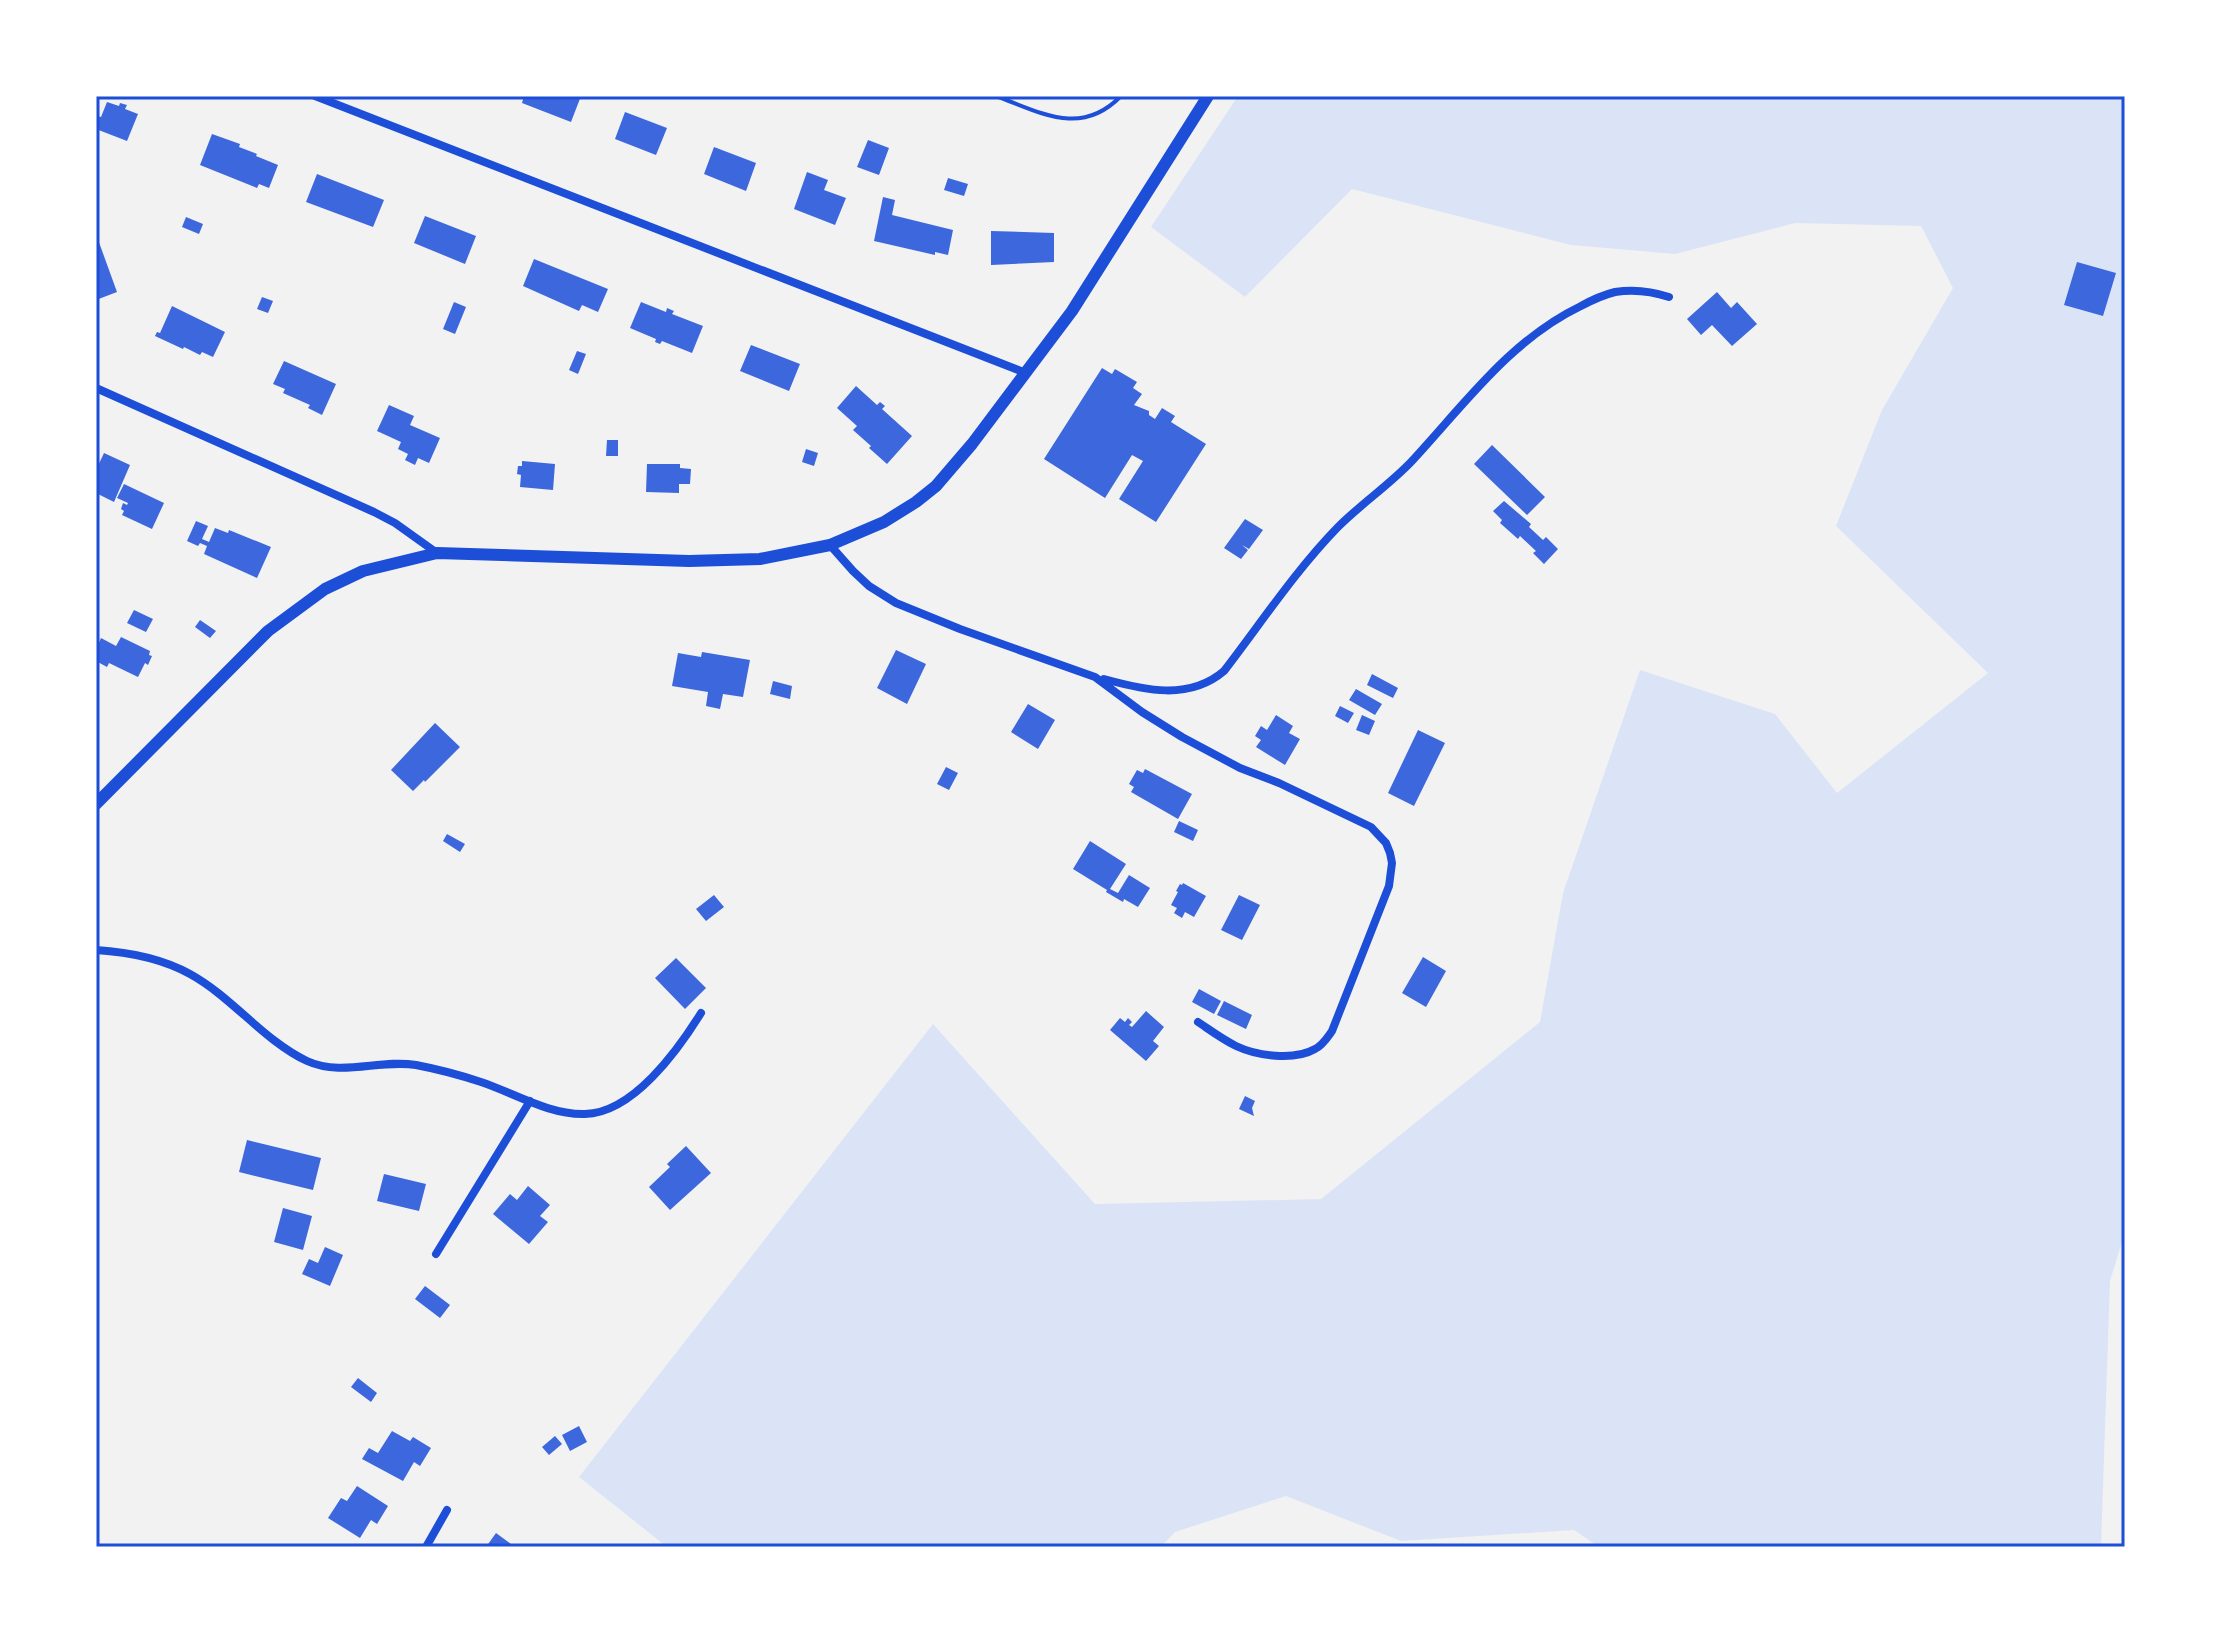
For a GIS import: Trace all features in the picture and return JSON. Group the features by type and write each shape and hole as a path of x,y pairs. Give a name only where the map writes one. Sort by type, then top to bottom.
{"street":[{"path":"315,96 1026,373"},
{"path":"96,804 268,631 325,589 363,571 437,553 689,561 760,559 830,545 884,522 916,502 936,486 972,444 1072,311 1208,96"},
{"path":"830,545 861,578 896,603 960,629 1095,677 1139,688 1171,691 1203,685 1224,671 1303,568 1338,528 1409,464 1483,380 1513,352 1547,325 1594,299 1614,292 1636,290 1669,297"},
{"path":"96,388 374,512 437,553"},
{"path":"1095,677 1182,737 1240,768 1371,827 1386,843 1390,853 1392,863 1384,901 1332,1031 1323,1044 1313,1051 1276,1056 1238,1047 1198,1022"},
{"path":"96,950 162,961 190,974 287,1049 319,1066 414,1065 481,1082 558,1110 584,1114 610,1108 649,1080 680,1045 701,1013"},
{"path":"436,1254 530,1101"},
{"path":"426,1547 447,1510"}],"path":[{"path":"996,96 1062,119 1091,118 1108,109 1121,96"}],"shaded area":[{"path":"1238,96 2125,96 2125,1232 2110,1281 2101,1547 1599,1547 1574,1530 1401,1541 1286,1496 1175,1532 1161,1547 667,1547 579,1477 933,1024 1095,1204 1321,1199 1540,1022 1563,893 1640,670 1775,714 1837,793 1988,673 1836,526 1882,410 1953,288 1921,226 1795,223 1675,254 1571,245 1352,189 1245,297 1151,227"}],"building":[{"path":"524,96 581,96 571,122 522,103"},
{"path":"107,102 127,105 125,109 138,114 127,141 96,129 96,118 101,117"},
{"path":"625,112 667,128 656,155 615,139"},
{"path":"212,134 240,144 239,147 278,165 269,188 259,184 257,188 200,165"},
{"path":"868,140 889,148 879,175 857,167"},
{"path":"714,147 756,163 746,191 704,174"},
{"path":"807,172 828,180 824,190 846,198 835,225 794,209"},
{"path":"317,174 384,200 373,227 306,202"},
{"path":"948,178 968,184 964,196 944,190"},
{"path":"883,197 895,200 892,215 953,230 948,255 935,252 935,255 874,241"},
{"path":"425,216 476,236 465,264 414,243"},
{"path":"186,217 203,224 199,234 182,227"},
{"path":"991,231 1054,233 1054,262 991,265"},
{"path":"96,234 117,292 96,300"},
{"path":"534,259 608,289 598,312 582,305 579,311 523,286"},
{"path":"2077,262 2116,273 2103,316 2064,305"},
{"path":"1717,292 1731,308 1737,302 1757,324 1732,346 1712,325 1701,335 1687,319"},
{"path":"262,297 273,301 268,313 257,309"},
{"path":"454,302 466,307 455,334 443,329"},
{"path":"641,302 666,312 667,308 674,311 672,314 703,326 692,353 662,341 660,344 655,342 656,339 630,328"},
{"path":"172,306 225,332 213,357 183,349 155,336 157,332 160,333"},
{"path":"751,345 800,364 789,391 740,371"},
{"path":"577,351 586,354 578,374 569,370"},
{"path":"284,361 336,384 322,415 273,384"},
{"path":"1102,368 1112,374 1115,369 1137,382 1133,388 1142,394 1134,405 1149,411 1155,419 1162,408 1175,416 1171,422 1206,444 1156,522 1119,499 1143,461 1132,455 1105,498 1044,459"},
{"path":"856,386 877,405 880,402 885,406 882,409 912,436 887,464 853,430 857,426 837,408"},
{"path":"389,405 414,416 410,425 440,438 429,463 418,458 415,465 405,460 408,454 398,449 401,442 377,431"},
{"path":"607,440 618,440 618,456 606,456"},
{"path":"1492,445 1545,497 1527,515 1474,464"},
{"path":"806,449 818,453 814,466 802,462"},
{"path":"104,453 130,465 114,502 96,493 96,470"},
{"path":"522,461 555,464 553,490 520,487 521,475 517,474"},
{"path":"647,464 680,464 680,468 691,469 690,484 679,484 679,493 646,492"},
{"path":"124,484 164,503 152,529 122,515 123,503 128,503 117,498"},
{"path":"1504,501 1531,524 1529,527 1543,540 1546,537 1558,549 1544,564 1520,536 1518,539 1500,523 1502,520 1493,511"},
{"path":"1245,519 1263,530 1249,549 1242,545 1248,550 1241,559 1224,548"},
{"path":"196,521 208,526 202,539 209,542 215,528 228,533 229,530 271,547 257,578 204,554 207,546 187,541"},
{"path":"134,610 153,619 146,632 127,623"},
{"path":"200,620 216,631 210,638 195,627"},
{"path":"121,637 150,651 149,655 152,656 148,665 145,663 138,677 109,663 107,667 96,661 96,649 101,638 116,646"},
{"path":"896,650 926,664 907,704 877,688"},
{"path":"702,652 750,660 743,697 723,694 720,709 706,706 708,692 672,686 678,653 701,657"},
{"path":"1372,674 1398,688 1393,698 1367,685"},
{"path":"773,681 792,686 790,699 770,694"},
{"path":"1356,689 1382,704 1375,715 1349,700"},
{"path":"1028,704 1055,720 1038,749 1011,732"},
{"path":"1340,706 1354,713 1348,723 1335,716"},
{"path":"1276,715 1293,726 1289,733 1300,739 1285,765 1256,747 1261,740 1255,736 1261,726 1267,730"},
{"path":"1362,715 1375,721 1369,735 1356,730"},
{"path":"435,723 460,747 413,791 391,770"},
{"path":"1418,730 1445,743 1414,806 1388,793"},
{"path":"946,767 958,773 949,790 937,784"},
{"path":"1145,769 1192,794 1178,819 1131,792 1134,787 1129,784 1137,770 1143,773"},
{"path":"1179,821 1198,830 1193,841 1174,832"},
{"path":"447,834 465,844 460,852 443,841"},
{"path":"1090,841 1126,864 1110,889 1118,893 1129,875 1150,888 1138,907 1124,899 1123,902 1073,869"},
{"path":"1183,883 1206,896 1194,917 1185,912 1182,918 1174,913 1177,908 1171,905"},
{"path":"714,895 724,907 706,921 696,909"},
{"path":"1239,895 1260,905 1242,940 1221,930"},
{"path":"1423,957 1446,971 1426,1007 1402,993"},
{"path":"676,958 706,988 685,1009 655,978"},
{"path":"1199,989 1221,1001 1214,1014 1192,1002"},
{"path":"1224,1001 1252,1015 1246,1029 1217,1015"},
{"path":"1146,1011 1164,1027 1153,1041 1159,1046 1146,1061 1110,1030 1120,1018 1125,1022 1128,1018 1132,1027"},
{"path":"1245,1096 1255,1101 1252,1108 1254,1116 1239,1109"},
{"path":"247,1140 321,1158 313,1190 239,1172"},
{"path":"686,1146 711,1173 670,1210 649,1187"},
{"path":"384,1174 426,1184 419,1211 377,1201"},
{"path":"528,1186 550,1205 540,1216 548,1222 529,1244 493,1214 510,1194 517,1200"},
{"path":"283,1208 312,1216 303,1250 274,1242"},
{"path":"325,1247 343,1255 330,1286 302,1274 309,1259 318,1263"},
{"path":"425,1286 450,1305 440,1318 415,1299"},
{"path":"358,1378 377,1393 371,1402 351,1387"},
{"path":"579,1426 587,1442 570,1451 562,1435"},
{"path":"392,1431 410,1441 413,1437 431,1448 420,1466 414,1462 403,1481 362,1459 369,1448 378,1453"},
{"path":"555,1436 562,1444 549,1455 542,1447"},
{"path":"357,1486 388,1506 377,1524 371,1520 360,1538 328,1518 341,1498 347,1501"},
{"path":"496,1533 515,1547 486,1547"}]}
